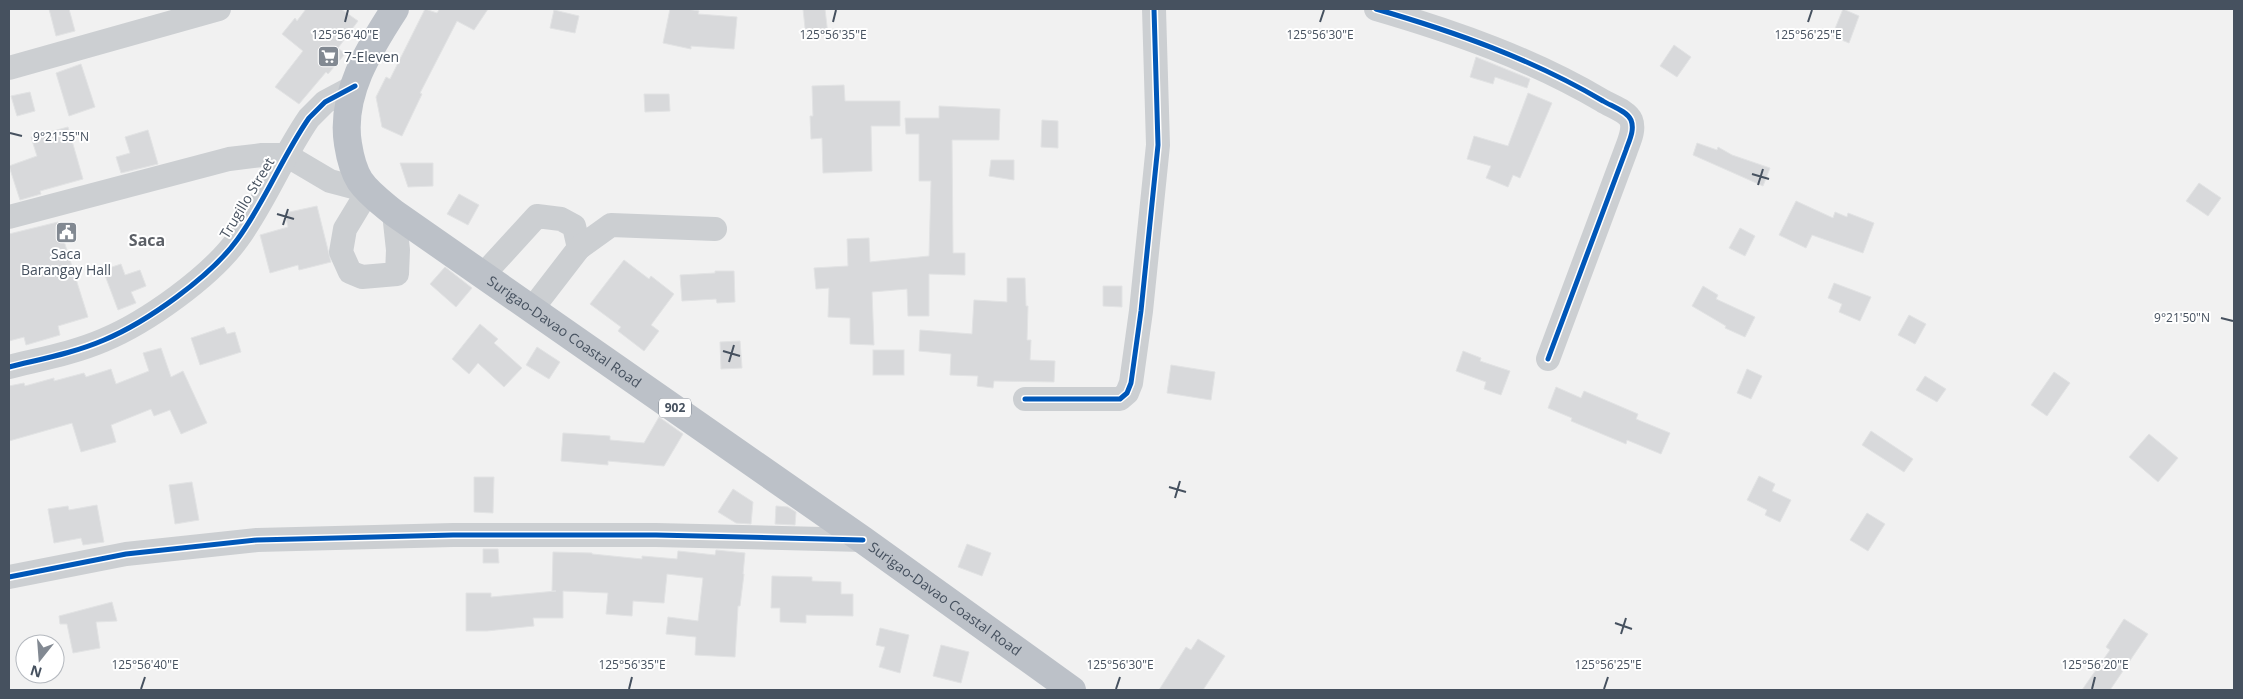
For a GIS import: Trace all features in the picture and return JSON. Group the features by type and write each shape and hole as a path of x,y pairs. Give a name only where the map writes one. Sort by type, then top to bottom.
{"highway":[{"name":"Surigao-Davao Coastal Road","path":"395,9 371,46 355,86 347,115 345,131 353,164 359,179 368,191 394,213 863,540 1072,690"}],"street":[{"path":"9,68 219,9"},
{"path":"1025,399 1120,399 1127,393 1131,383 1141,312 1158,145 1154,9"},
{"path":"1376,9 1467,37 1532,64 1592,95 1626,115 1632,122 1632,132 1626,150 1548,359"},
{"name":"Trugillo Street","path":"9,367 72,351 105,340 139,321 191,286 237,240 298,134 315,113 325,102 355,86"},
{"path":"9,217 229,159 286,155 330,181 368,191 345,229 341,252 350,272 362,277 397,274 398,250 394,213"},
{"path":"483,274 537,216 561,220 574,226 579,248"},
{"path":"532,309 579,248 611,225 715,229"},
{"path":"9,577 126,554 257,540 453,535 656,535 863,540"}],"building":[{"path":"49,9 69,9 75,31 56,36"},
{"path":"306,9 341,9 358,21 338,48 345,54 328,74 326,72 299,104 275,87 303,51 282,34 295,18 297,21"},
{"path":"425,9 437,13 439,10 437,9 488,9 474,30 457,21 420,93 422,94 402,136 382,127 376,97 386,77 390,79"},
{"path":"670,9 687,9 699,11 698,14 737,17 734,49 691,46 691,49 663,43"},
{"path":"803,9 825,9 828,35 806,37"},
{"path":"1843,9 1859,16 1849,43 1832,36"},
{"path":"554,10 579,16 575,33 550,28"},
{"path":"1674,45 1691,57 1677,77 1660,66"},
{"path":"1476,57 1530,79 1527,88 1495,77 1493,84 1470,77"},
{"path":"81,64 95,107 69,116 56,73"},
{"path":"844,85 845,101 900,101 900,126 871,126 872,171 823,173 822,138 811,139 810,116 813,116 812,86"},
{"path":"30,92 35,111 17,116 11,96"},
{"path":"1528,93 1552,103 1520,178 1513,175 1508,187 1486,178 1491,166 1467,159 1474,136 1508,146"},
{"path":"644,94 669,94 670,111 645,112"},
{"path":"939,106 1000,109 999,140 952,140 953,253 965,253 965,275 929,274 929,316 908,316 907,289 872,292 874,345 850,344 850,318 828,317 829,288 816,289 814,268 848,266 847,239 869,238 870,262 929,256 931,181 919,181 919,134 906,134 905,118 939,118"},
{"path":"1042,120 1058,121 1058,148 1041,147"},
{"path":"68,127 83,179 40,191 41,194 20,200 9,166 37,156 31,137"},
{"path":"148,130 158,164 121,173 116,157 130,153 125,137"},
{"path":"1697,143 1717,150 1718,147 1732,155 1770,168 1763,186 1693,155"},
{"path":"991,160 1014,160 1014,180 989,176"},
{"path":"400,163 433,163 433,186 408,187"},
{"path":"2199,183 2221,198 2208,216 2186,201"},
{"path":"459,194 479,205 468,225 447,214"},
{"path":"1796,201 1833,218 1835,212 1847,217 1848,213 1874,223 1863,253 1812,235 1806,248 1779,235"},
{"path":"317,206 331,262 299,270 298,265 270,273 260,235 288,227 285,213"},
{"path":"58,222 88,317 58,326 60,335 26,345 24,337 9,341 9,234"},
{"path":"1740,228 1755,236 1745,256 1729,248"},
{"path":"624,260 649,279 651,276 674,294 651,325 659,331 644,351 618,331 621,327 590,304"},
{"path":"121,264 125,275 140,270 146,286 131,292 136,303 118,310 103,270"},
{"path":"445,267 472,288 456,307 430,284"},
{"path":"715,271 734,271 735,302 717,303 716,299 682,301 680,275 715,273"},
{"path":"1007,278 1025,278 1026,306 1028,306 1027,340 1031,340 1030,360 1055,361 1054,382 994,381 993,388 977,386 978,376 950,375 951,354 919,351 920,330 972,334 974,300 1007,302"},
{"path":"1834,283 1871,297 1860,321 1839,312 1842,304 1828,298"},
{"path":"1103,286 1122,286 1122,307 1103,306"},
{"path":"1703,286 1718,295 1716,299 1755,317 1745,337 1725,328 1726,326 1692,306"},
{"path":"1909,315 1926,324 1915,344 1898,335"},
{"path":"480,324 498,339 494,343 522,368 504,387 478,363 469,374 452,359"},
{"path":"224,327 227,334 235,332 241,352 200,365 191,338"},
{"path":"740,341 742,368 721,369 720,342"},
{"path":"537,347 560,362 549,379 526,365"},
{"path":"161,348 171,377 183,371 207,423 181,434 170,410 154,416 151,409 111,425 116,442 81,452 72,423 9,441 9,386 24,383 25,386 54,378 54,381 84,373 86,377 111,369 116,384 149,371 143,353"},
{"path":"873,350 904,350 904,375 873,375"},
{"path":"1463,351 1481,358 1480,361 1510,371 1501,395 1484,389 1486,382 1456,371"},
{"path":"1171,365 1215,372 1211,400 1167,393"},
{"path":"1747,369 1762,376 1751,399 1737,393"},
{"path":"2054,372 2070,383 2047,416 2031,405"},
{"path":"1925,376 1946,389 1937,402 1916,390"},
{"path":"1556,387 1581,398 1584,391 1638,414 1636,419 1670,433 1661,454 1627,440 1626,444 1571,421 1572,418 1548,408"},
{"path":"659,417 683,434 664,466 608,461 608,465 561,461 563,433 610,436 610,440 644,443"},
{"path":"1871,431 1913,459 1904,472 1862,445"},
{"path":"2149,434 2178,458 2158,482 2129,457"},
{"path":"1759,476 1775,484 1772,491 1791,500 1780,522 1765,515 1767,510 1747,500"},
{"path":"474,477 494,477 493,513 474,512"},
{"path":"192,482 199,520 175,524 169,485"},
{"path":"733,489 753,502 751,524 736,523 718,512"},
{"path":"97,505 104,542 83,545 81,538 54,543 48,509 68,506 69,510"},
{"path":"776,506 788,507 796,512 795,525 775,524"},
{"path":"1867,513 1885,524 1868,551 1850,540"},
{"path":"967,544 991,553 982,576 958,567"},
{"path":"483,549 498,549 499,563 483,563"},
{"path":"716,550 745,553 740,606 738,606 735,657 695,655 696,637 666,634 668,617 698,621 703,578 667,574 664,603 633,601 632,616 606,614 608,593 563,591 563,618 533,618 534,626 487,631 466,631 466,593 491,593 491,597 556,591 552,591 553,552 592,553 642,559 642,556 677,559 678,551 715,555"},
{"path":"772,576 812,577 812,581 841,582 841,594 853,594 853,616 806,615 806,623 780,622 780,608 771,608"},
{"path":"112,602 117,621 96,622 100,648 73,653 67,624 60,624 59,616"},
{"path":"2124,619 2148,634 2110,690 2082,690 2110,650 2106,647"},
{"path":"880,628 909,635 900,673 879,667 885,647 876,645"},
{"path":"1198,639 1225,656 1203,690 1159,690 1186,647 1191,650"},
{"path":"941,645 969,652 961,683 933,676"}],"cycle path":[{"path":"1025,399 1120,399 1127,393 1131,383 1141,311 1158,145 1154,9"},
{"path":"1376,9 1435,27 1521,59 1618,109 1631,120 1632,132 1630,139 1548,359"},
{"path":"9,367 93,345 139,322 194,283 211,269 237,240 309,118 325,102 355,86"},
{"path":"9,577 126,554 257,540 453,535 656,535 863,540"}],"place":[{"name":"7-Eleven","path":"328,57"},
{"name":"Saca Barangay Hall","path":"66,232"}],"district":[{"name":"Saca","path":"147,240"}]}
